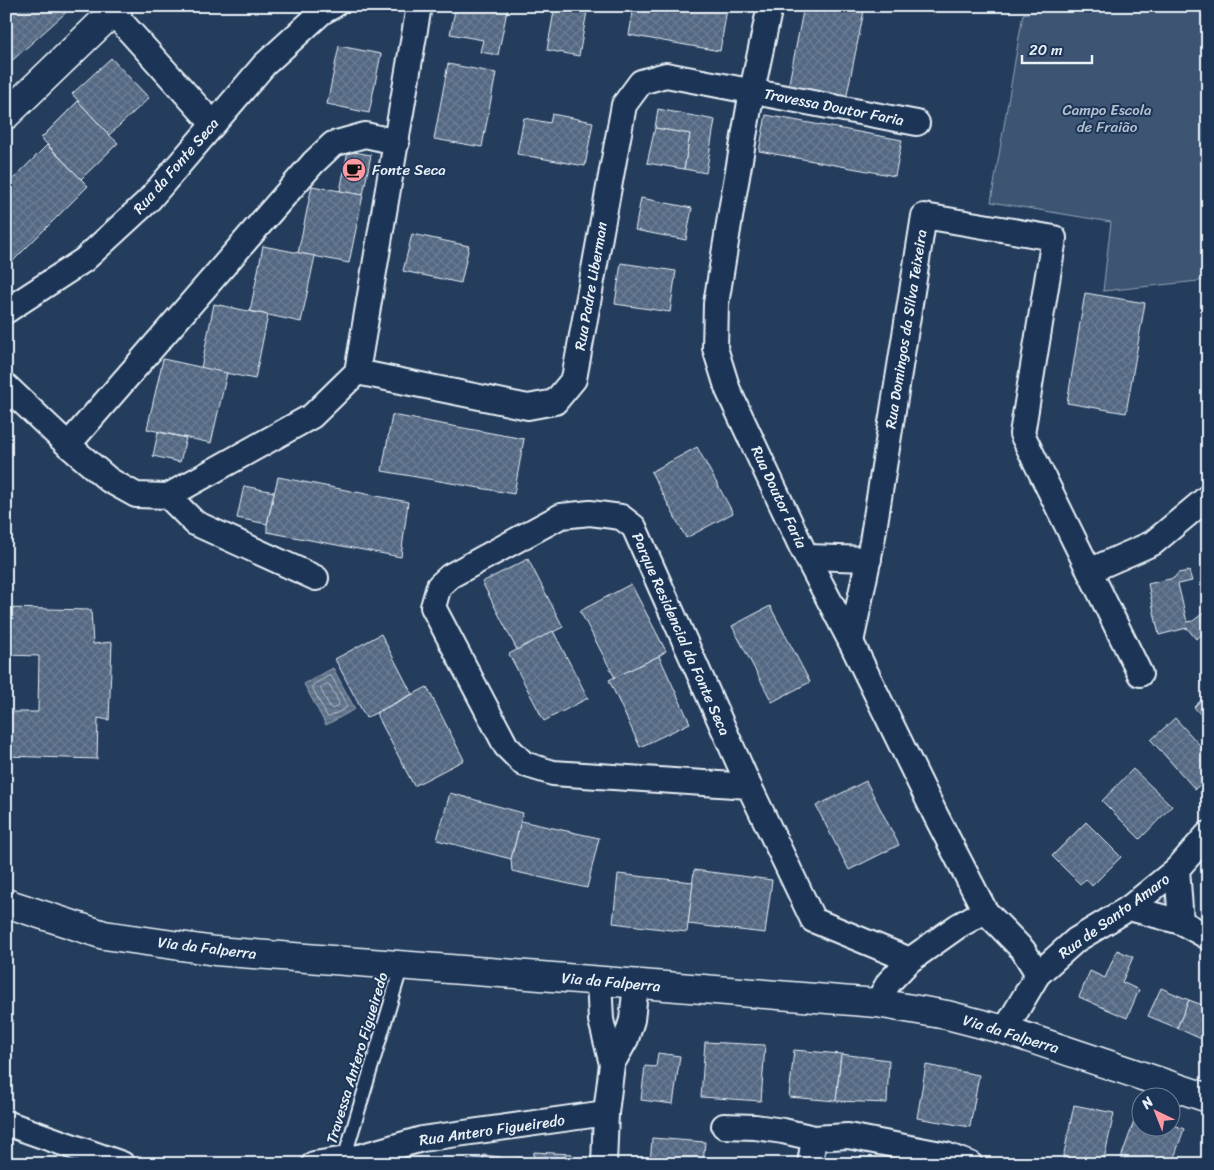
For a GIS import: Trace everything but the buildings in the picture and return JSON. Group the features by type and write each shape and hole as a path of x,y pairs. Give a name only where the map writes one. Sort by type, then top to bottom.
{"main road":[{"path":"6,115 113,8"},
{"name":"Via da Falperra","path":"6,903 104,935 215,952 599,980 877,1003 947,1015 1005,1030 1208,1098"}],"street":[{"name":"Rua da Fonte Seca","path":"6,311 84,260 148,201 264,65 322,12 333,6"},
{"path":"6,386 68,445 109,480 136,495 168,496 312,416 357,372 420,6"},
{"name":"Rua Doutor Faria","path":"770,6 752,91 716,304 715,348 728,390 807,557 966,876 985,912 1023,950 1038,974"},
{"path":"113,8 213,124"},
{"name":"Rua Padre Liberman","path":"357,372 528,407 555,402 574,379 624,105 641,82 666,75 752,91"},
{"name":"Travessa Doutor Faria","path":"752,91 917,124"},
{"path":"68,445 313,163 333,144 365,136 397,142"},
{"name":"Rua Domingos da Silva Teixeira","path":"850,642 872,542 924,216 1054,238 1022,434 1140,674"},
{"path":"168,496 195,523 316,578"},
{"path":"1089,571 1153,543 1208,497"},
{"name":"Parque Residencial da Fonte Seca","path":"750,786 553,773 524,764 506,746 433,607 439,586 450,576 561,516 590,513 621,517 634,527 750,786 813,920 910,960"},
{"path":"807,557 869,558"},
{"name":"Rua de Santo Amaro","path":"1005,1030 1038,974 1076,940 1129,908 1177,869 1208,834"},
{"path":"1177,869 1181,922"},
{"path":"1129,908 1181,922 1208,937"},
{"path":"877,1003 889,982 910,960 958,926 985,912"},
{"path":"599,980 601,1020 612,1064 606,1113 604,1164"},
{"path":"612,1064 626,1039 632,1020 636,984"},
{"name":"Rua Antero Figueiredo","path":"314,1164 352,1160 422,1139 606,1113"},
{"path":"6,1123 122,1164"},
{"path":"724,1126 755,1127 814,1138 848,1136 946,1155 970,1164"},
{"path":"810,1164 814,1138"}],"lane":[{"name":"Travessa Antero Figueiredo","path":"352,1160 402,966"}],"green space":[{"name":"Campo Escola de Fraião","path":"1050,6 1208,6 1208,280 1103,291 1111,222 991,202 1023,14 1046,9"}],"water":[{"path":"333,668 355,709 326,725 304,684"}],"place":[{"name":"Fonte Seca","path":"354,170"}]}
